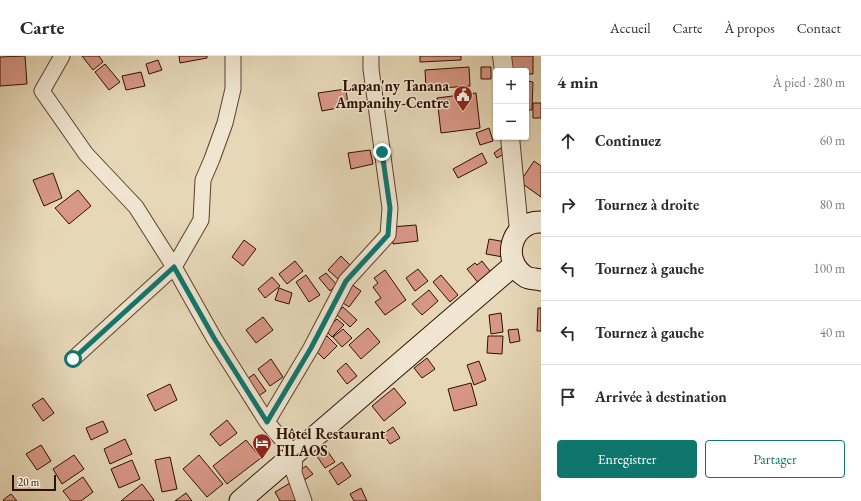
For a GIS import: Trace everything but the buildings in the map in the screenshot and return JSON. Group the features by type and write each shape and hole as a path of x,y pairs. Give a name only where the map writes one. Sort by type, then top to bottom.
{"main road":[{"path":"541,222 533,222 519,230 510,247 514,265 526,277 541,280"},
{"path":"240,501 514,265"}],"street":[{"path":"62,56 42,91 86,154 136,207 174,267 214,338 267,422 295,455 294,473 304,501"},
{"path":"73,359 174,267 201,220 203,180 225,123 233,89 233,56"},
{"path":"267,422 311,348 346,281 388,235 390,208 371,69 371,56"},
{"path":"502,56 504,68"},
{"path":"510,140 519,230"}],"place":[{"name":"Lapan'ny Tanana Ampanihy-Centre","path":"463,112"},
{"name":"Hôtel Restaurant FILAOS","path":"262,460"}],"route":[{"path":"73,359 174,267 214,338 267,422 311,348 346,281 388,235 390,208 382,152"}]}
